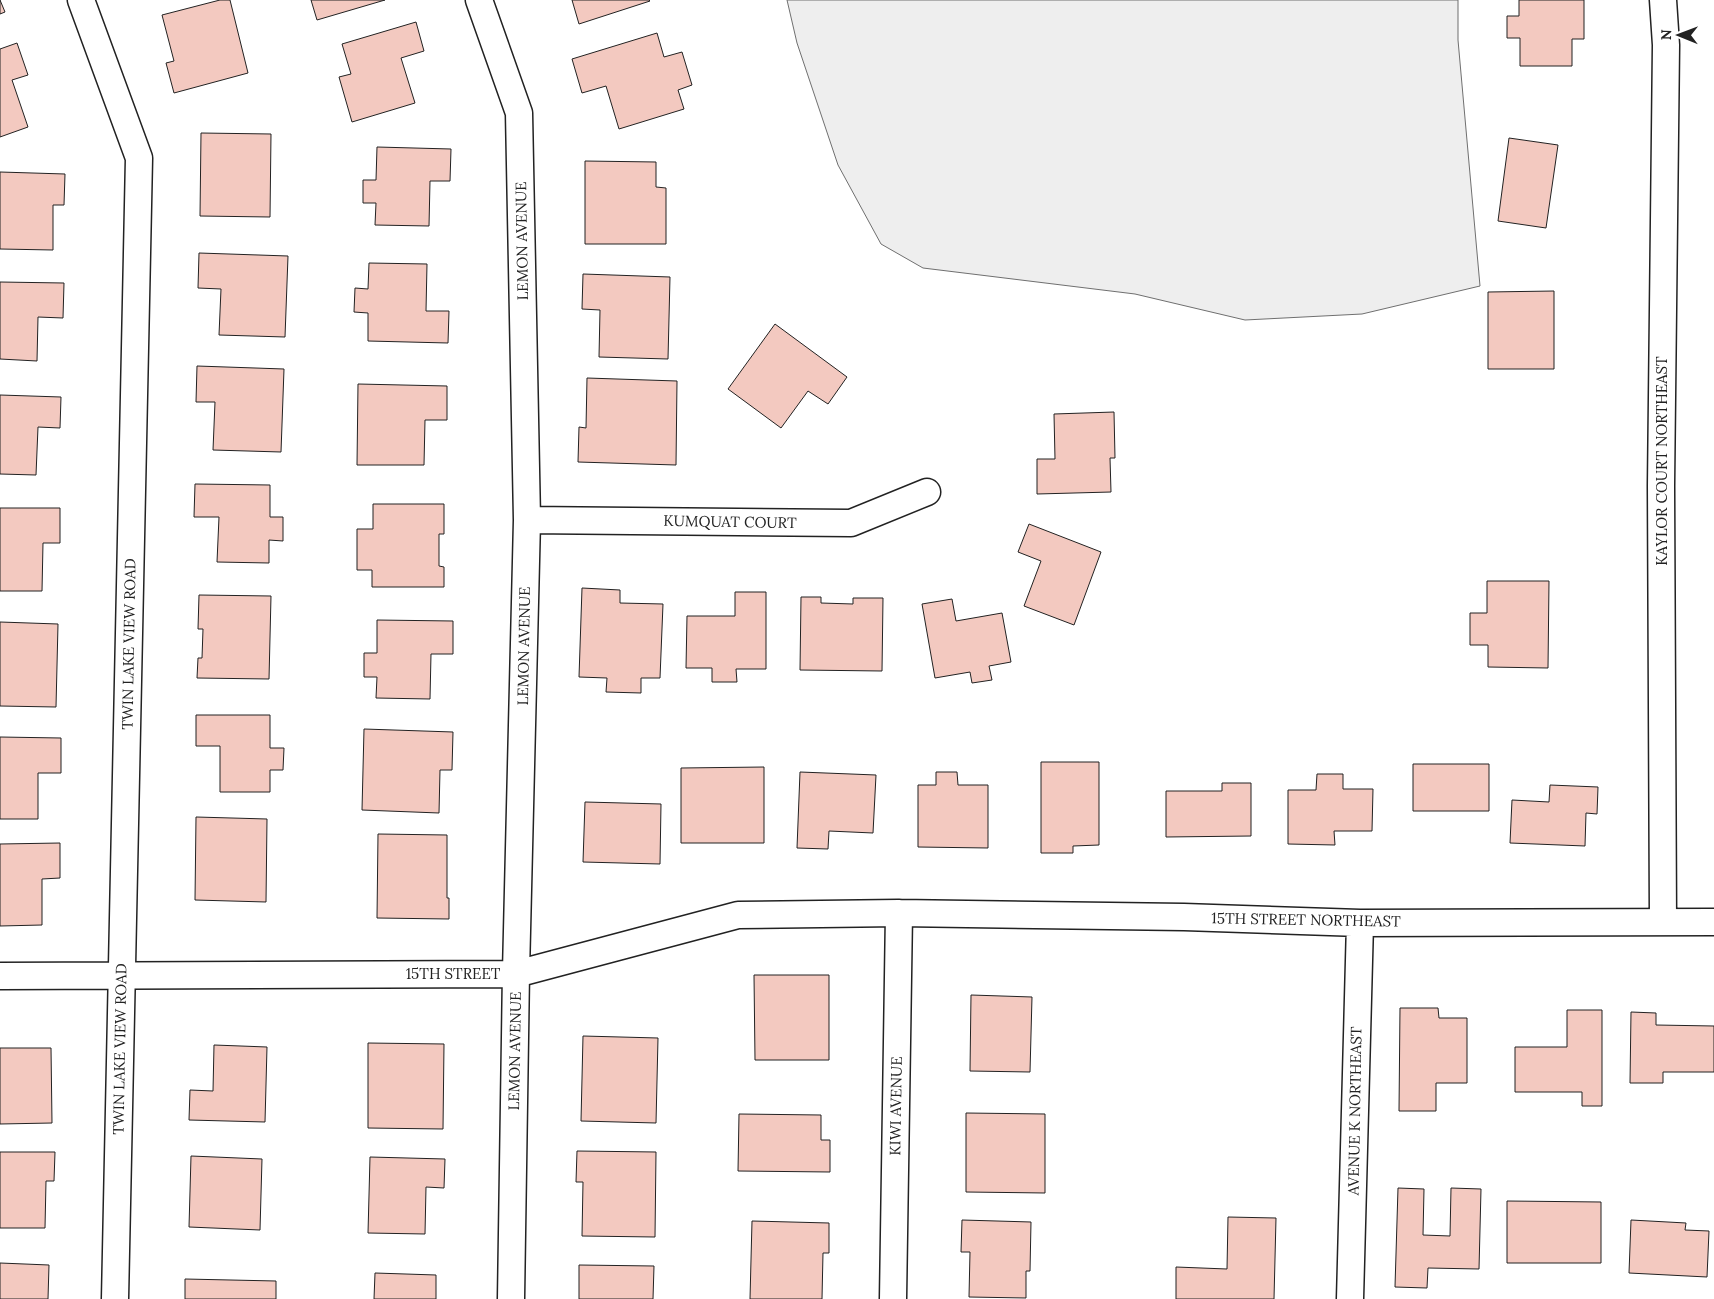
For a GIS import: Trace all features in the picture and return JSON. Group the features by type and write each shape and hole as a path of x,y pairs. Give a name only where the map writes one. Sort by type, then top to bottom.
{"street":[{"name":"TWIN LAKE VIEW ROAD","path":"81,0 139,158 115,1299"},
{"name":"LEMON AVENUE","path":"480,0 519,112 527,520 516,974 511,1299"},
{"name":"KAYLOR COURT NORTHEAST","path":"1663,0 1666,45 1661,486 1663,921"},
{"name":"KUMQUAT COURT","path":"527,520 851,523 927,492"},
{"name":"15TH STREET","path":"0,976 516,974 738,915 898,913"},
{"name":"15TH STREET NORTHEAST","path":"898,913 1184,917 1360,923 1714,922"},
{"name":"KIWI AVENUE","path":"894,1299 898,913"},
{"name":"AVENUE K NORTHEAST","path":"1350,1299 1360,923"}],"shaded area":[{"path":"787,0 1458,0 1458,40 1480,286 1362,314 1245,320 1135,294 923,268 881,244 838,165 797,43"}],"building":[{"path":"0,0 5,12 0,14"},
{"path":"220,0 230,0 248,73 174,93 166,63 174,61 162,15"},
{"path":"311,0 385,0 317,20"},
{"path":"572,0 649,0 650,1 579,24"},
{"path":"1519,0 1584,0 1584,39 1572,39 1572,66 1520,66 1520,38 1507,38 1507,16 1519,16"},
{"path":"416,22 424,51 401,58 415,103 352,122 339,77 351,74 342,44"},
{"path":"657,33 664,57 682,52 692,85 678,90 684,109 619,129 606,86 582,93 572,59"},
{"path":"17,43 28,75 12,80 28,127 0,137 0,49"},
{"path":"201,133 271,134 270,217 200,216"},
{"path":"1509,138 1558,145 1546,228 1498,221"},
{"path":"377,147 451,149 450,181 430,181 429,226 375,225 376,203 363,203 363,180 376,180"},
{"path":"585,161 656,162 656,187 666,188 666,244 585,244"},
{"path":"0,172 65,174 64,205 53,205 53,250 0,249"},
{"path":"199,253 288,256 285,337 219,335 221,289 198,288"},
{"path":"369,263 427,264 426,311 449,311 448,343 368,341 368,313 354,312 355,288 368,289"},
{"path":"583,274 670,277 668,359 599,357 600,310 582,309"},
{"path":"0,282 64,283 63,318 38,317 37,361 0,359"},
{"path":"1554,291 1554,369 1488,369 1488,292"},
{"path":"775,324 847,377 828,404 808,391 781,428 728,389"},
{"path":"197,366 284,369 281,452 213,450 215,402 196,402"},
{"path":"587,378 677,381 676,465 578,462 579,427 586,428"},
{"path":"358,384 447,386 447,420 425,420 424,465 357,465"},
{"path":"0,395 61,397 60,428 38,427 36,475 0,474"},
{"path":"1114,412 1115,458 1110,458 1111,492 1037,494 1037,459 1055,459 1054,414"},
{"path":"195,484 270,485 270,517 283,517 283,541 269,540 269,563 217,562 219,517 194,517"},
{"path":"373,504 444,504 444,534 439,534 439,566 444,567 444,587 372,587 372,570 357,570 357,529 373,529"},
{"path":"0,508 60,508 60,543 43,543 42,591 0,591"},
{"path":"1029,524 1101,552 1074,625 1024,606 1041,561 1018,552"},
{"path":"1487,581 1549,581 1548,668 1488,667 1488,645 1470,645 1470,613 1487,613"},
{"path":"582,588 620,590 620,603 663,604 660,678 641,678 641,693 606,692 607,678 579,677"},
{"path":"735,592 766,592 766,669 736,669 737,682 712,682 712,668 686,668 687,616 735,616"},
{"path":"199,595 271,596 269,679 197,678 198,658 202,658 203,629 198,629"},
{"path":"801,597 821,597 821,603 853,604 853,598 883,598 882,671 800,670"},
{"path":"952,599 956,621 1002,613 1011,662 989,666 992,680 972,683 970,672 935,678 922,604"},
{"path":"377,620 453,621 453,654 431,654 430,699 376,698 377,677 364,677 364,653 377,653"},
{"path":"0,622 58,624 56,707 0,706"},
{"path":"196,715 270,715 270,748 284,748 283,770 270,770 270,792 220,792 220,746 196,746"},
{"path":"364,729 453,732 452,770 440,770 439,813 362,810"},
{"path":"0,737 61,738 61,773 38,773 38,819 0,819"},
{"path":"1041,762 1099,762 1099,845 1073,846 1073,853 1041,853"},
{"path":"1413,764 1489,764 1489,811 1413,811"},
{"path":"764,767 764,843 681,843 681,768"},
{"path":"800,772 876,775 873,833 829,831 828,849 797,848"},
{"path":"936,772 957,772 958,785 988,785 988,848 918,847 918,785 936,785"},
{"path":"1317,774 1343,774 1343,789 1373,789 1372,831 1334,831 1335,845 1288,844 1288,790 1316,790"},
{"path":"1222,783 1251,783 1251,836 1166,837 1166,791 1222,791"},
{"path":"1550,785 1598,787 1597,814 1586,813 1585,846 1510,843 1512,800 1549,802"},
{"path":"585,802 661,804 660,864 583,862"},
{"path":"196,817 267,819 266,902 195,900"},
{"path":"378,834 447,835 449,919 377,918"},
{"path":"60,843 60,878 42,879 42,925 0,926 0,844"},
{"path":"754,975 829,975 829,1060 755,1060"},
{"path":"971,995 1032,997 1030,1072 970,1071"},
{"path":"1400,1008 1438,1008 1439,1018 1467,1018 1467,1083 1436,1083 1436,1111 1399,1111"},
{"path":"1567,1010 1602,1010 1602,1106 1582,1106 1582,1092 1515,1092 1515,1047 1567,1047"},
{"path":"1631,1012 1656,1013 1656,1025 1714,1026 1714,1072 1663,1072 1663,1083 1630,1083"},
{"path":"583,1036 658,1038 656,1123 581,1121"},
{"path":"368,1043 444,1044 443,1129 368,1128"},
{"path":"214,1045 267,1047 265,1122 189,1120 190,1090 213,1091"},
{"path":"0,1048 51,1048 52,1123 0,1124"},
{"path":"966,1113 1045,1114 1045,1193 966,1192"},
{"path":"739,1114 821,1115 821,1140 830,1140 830,1172 738,1171"},
{"path":"577,1151 656,1152 655,1237 582,1236 583,1182 576,1182"},
{"path":"0,1152 55,1152 54,1181 46,1181 45,1228 0,1228"},
{"path":"191,1156 262,1159 260,1230 189,1227"},
{"path":"370,1157 445,1159 444,1188 426,1187 425,1234 368,1233"},
{"path":"1398,1188 1424,1189 1423,1235 1450,1236 1451,1188 1481,1189 1479,1269 1428,1268 1427,1288 1395,1287"},
{"path":"1507,1201 1601,1202 1601,1263 1507,1263"},
{"path":"1228,1217 1276,1218 1274,1299 1176,1299 1176,1267 1227,1269"},
{"path":"962,1220 1031,1222 1030,1271 1026,1271 1026,1298 969,1297 970,1252 961,1252"},
{"path":"1631,1220 1686,1223 1685,1230 1709,1231 1707,1277 1629,1273"},
{"path":"752,1221 829,1223 829,1253 823,1253 822,1299 750,1299"},
{"path":"0,1263 49,1265 48,1299 0,1299"},
{"path":"579,1265 654,1266 653,1299 579,1299"},
{"path":"375,1273 436,1275 436,1299 374,1299"},
{"path":"185,1279 276,1281 276,1299 185,1299"}]}
